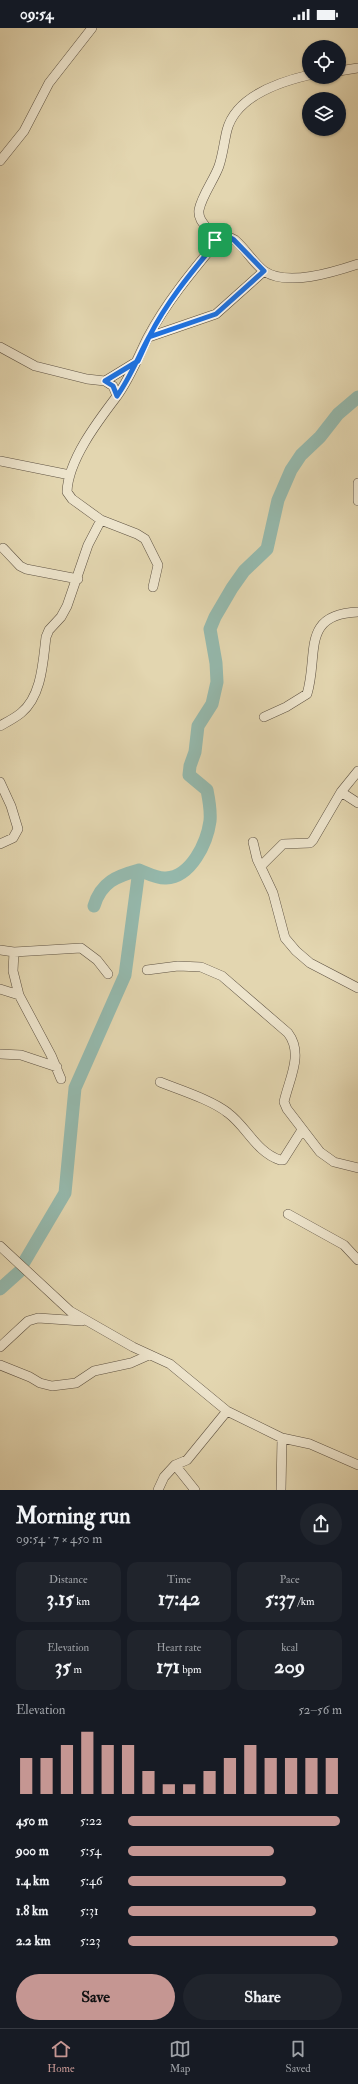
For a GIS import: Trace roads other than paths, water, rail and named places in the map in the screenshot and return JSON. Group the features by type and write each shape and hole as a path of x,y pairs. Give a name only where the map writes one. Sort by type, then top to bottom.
{"street":[{"path":"0,161 24,131 49,83 92,28"},
{"path":"346,69 358,68"},
{"path":"215,240 202,222 199,209 222,158 227,129 234,115 256,95 268,88 302,77"},
{"path":"215,240 229,237 234,240 264,271 276,277 296,278 358,264"},
{"path":"153,587 158,565 145,539 137,534 101,520 68,496 67,488 70,475 92,430 117,396 138,361 149,337 177,290 214,245 215,240"},
{"path":"149,337 216,314 264,271"},
{"path":"0,347 35,366 87,379 105,381 113,386 117,396"},
{"path":"105,381 138,361"},
{"path":"0,461 70,475"},
{"path":"358,483 358,501"},
{"path":"0,726 21,714 34,697 46,637 49,630 61,617 67,606 78,579 88,545 101,520"},
{"path":"3,548 20,566 26,569 78,579"},
{"path":"264,717 286,707 307,694 310,684 314,644 320,626 334,616 358,612"},
{"path":"261,866 283,844 310,843 341,792 358,771"},
{"path":"0,782 11,806 18,829 13,838 0,844"},
{"path":"341,792 358,803"},
{"path":"253,842 261,866 273,893 285,938 296,952 310,963 358,988"},
{"path":"0,950 14,952 81,948 97,960 108,974"},
{"path":"14,952 14,971 19,995 57,1067 61,1079"},
{"path":"146,970 178,966 201,967 222,976 288,1032 294,1041 296,1055 284,1102 302,1130 320,1152 334,1162 358,1168"},
{"path":"0,989 19,995"},
{"path":"0,1054 21,1055 57,1067"},
{"path":"160,1082 227,1112 241,1124 260,1147 280,1160 283,1160 302,1130"},
{"path":"288,1214 344,1245 358,1260"},
{"path":"0,1246 70,1311 84,1321 149,1355 170,1364 227,1411 282,1438 310,1444 358,1465"},
{"path":"0,1347 28,1321 38,1318 84,1321"},
{"path":"0,1365 30,1377 40,1383 52,1386 76,1383 94,1371 131,1363 149,1355"},
{"path":"158,1490 164,1477 175,1465 187,1460 227,1411"},
{"path":"281,1490 282,1438"},
{"path":"175,1465 195,1490"}],"waterway":[{"path":"94,906 101,891 111,881 139,870 160,878 175,876 183,872 190,865 201,848 210,821 207,790 189,775 190,766 195,752 198,726 212,704 217,682 216,663 210,629 215,617 244,571 267,549 278,500 291,470 301,455 320,437 338,414 358,397"},
{"path":"23,1264 65,1193 75,1088 125,975 139,870"},
{"path":"0,1289 19,1272"}]}
